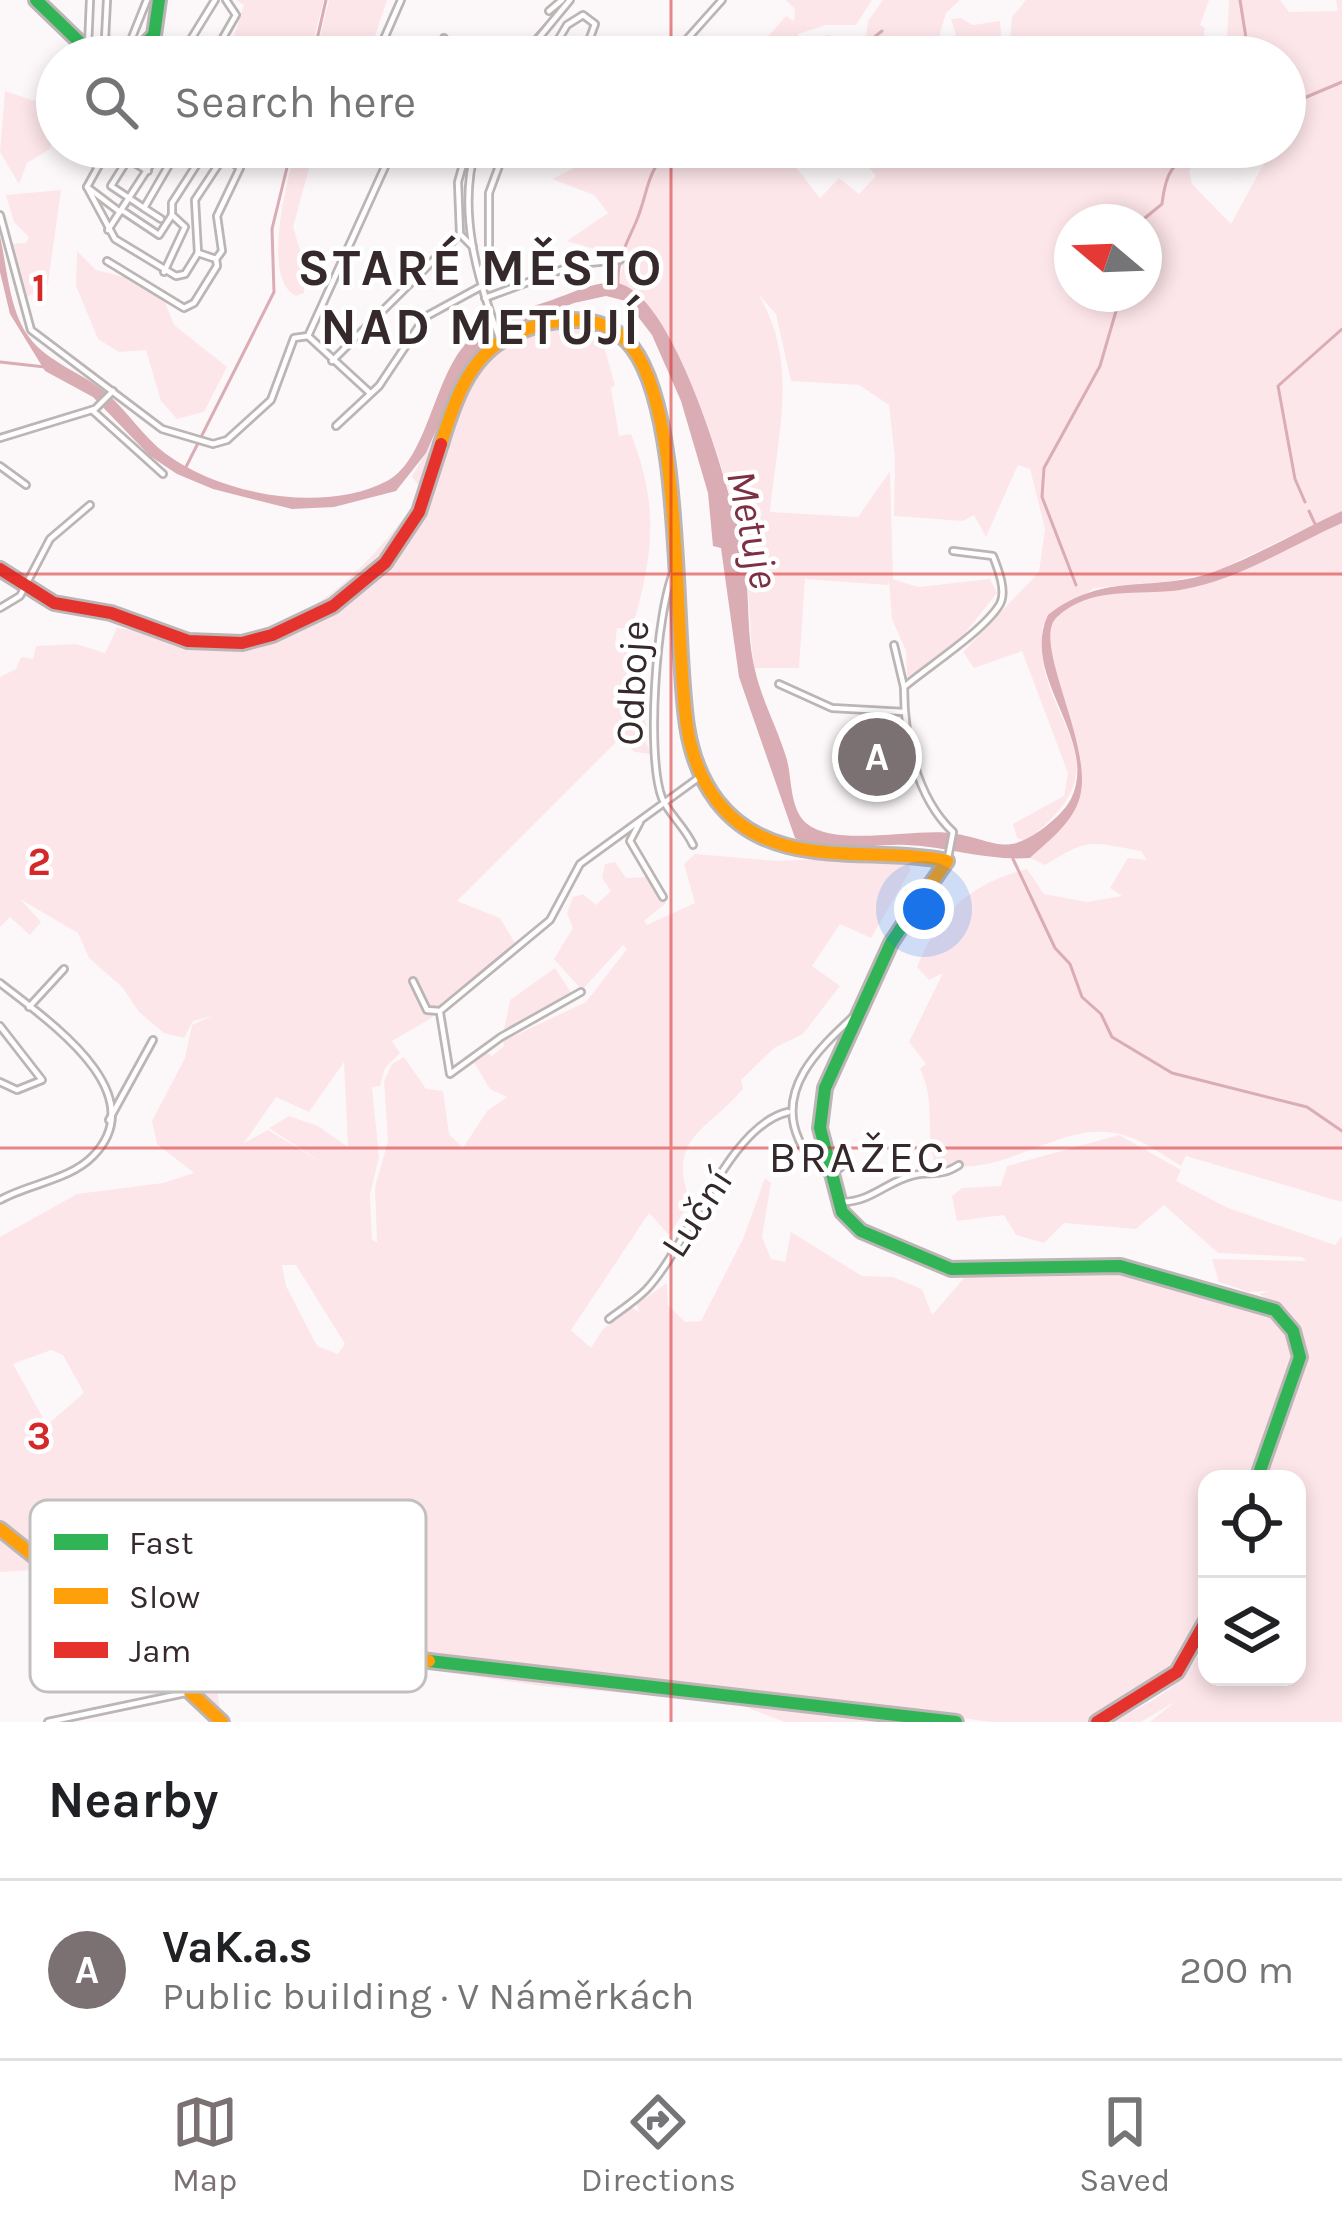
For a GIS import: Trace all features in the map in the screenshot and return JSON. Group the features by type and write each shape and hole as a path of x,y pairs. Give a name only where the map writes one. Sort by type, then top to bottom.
{"street":[{"path":"36,0 72,36"},
{"path":"90,0 91,36"},
{"path":"105,36 107,0"},
{"path":"134,36 147,0"},
{"path":"152,36 159,0"},
{"path":"193,36 215,0"},
{"path":"224,36 236,16 226,0"},
{"path":"385,36 401,0"},
{"path":"549,10 566,0"},
{"path":"539,36 566,0"},
{"path":"689,36 722,0"},
{"path":"560,36 583,15 595,24 591,36"},
{"path":"87,187 97,168"},
{"path":"122,168 111,186 161,219"},
{"path":"143,168 148,171"},
{"path":"108,230 149,168"},
{"path":"144,208 167,168"},
{"path":"87,187 159,235 172,215 172,203 196,168"},
{"path":"87,187 108,230 164,272 185,274 198,253 193,207 217,168"},
{"path":"106,261 184,308 194,303 222,251 217,216 240,168"},
{"path":"308,336 384,168"},
{"path":"464,168 458,182 460,235 473,247"},
{"path":"0,568 60,605 116,614 155,632 210,646 278,637 312,620 365,580 418,516 454,396 476,362 500,338 473,247 465,196 469,168"},
{"path":"479,271 489,256 489,193 498,168"},
{"path":"0,215 31,330 151,424 213,444 258,416 271,400 285,350 293,338 308,336"},
{"path":"164,272 184,227 172,215"},
{"path":"332,362 460,235"},
{"path":"198,253 216,260"},
{"path":"485,298 577,264 620,260"},
{"path":"336,426 371,394 417,326 482,286"},
{"name":"Odboje","path":"500,338 568,317 608,329 632,347 656,401 677,566 687,728 700,776"},
{"path":"308,336 371,394"},
{"path":"0,438 93,410 111,393"},
{"path":"93,410 163,474"},
{"path":"0,466 26,485"},
{"path":"0,608 24,587 50,538 90,505"},
{"path":"904,687 956,649 1000,604 1001,580 993,556 953,551"},
{"name":"Odboje","path":"664,804 655,727 661,618 677,566"},
{"path":"894,645 924,800 952,832 948,858 912,905 825,1088 820,1128 838,1202 847,1220 861,1232 951,1268 1120,1266 1275,1310 1298,1346 1297,1371 1260,1470"},
{"path":"779,684 832,707 904,712"},
{"path":"413,981 427,1010 440,1011 550,920 580,864 700,776 737,824 789,851 899,851 948,858"},
{"path":"664,804 681,819 693,845"},
{"path":"640,822 630,841 664,897"},
{"path":"29,1007 64,969"},
{"path":"0,983 101,1074 110,1095 109,1120"},
{"path":"440,1011 451,1074 501,1037 581,992"},
{"path":"831,1175 813,1164 788,1112 803,1072 862,1009"},
{"path":"0,1026 42,1074 38,1085 27,1089 10,1089 0,1082"},
{"path":"0,1200 93,1156 154,1040"},
{"name":"Luční","path":"609,1319 647,1289 743,1140 771,1116 788,1112"},
{"path":"838,1202 863,1202 914,1175 938,1178 958,1165"},
{"path":"0,1529 30,1553"},
{"path":"1097,1722 1168,1684 1186,1665 1198,1639"},
{"path":"426,1660 956,1722"},
{"path":"48,1722 190,1692 222,1722"}],"shaded area":[{"path":"236,0 324,0 315,36 234,36 244,5"},
{"path":"329,0 387,0 375,36 320,36"},
{"path":"786,0 872,0 856,25 826,25 798,36 768,36 786,16 794,21 795,9"},
{"path":"883,0 960,0 946,13 939,36 866,36 868,21"},
{"path":"1026,0 1209,0 1200,25 1205,28 1204,36 1011,36 1012,17"},
{"path":"1229,0 1280,0 1289,12 1338,11 1336,0 1342,0 1342,511 1217,571 1172,581 1094,588 1043,626 1043,660 1050,689 1076,761 1074,785 1058,811 1026,841 1017,838 1013,824 1064,796 1068,773 1022,651 974,668 963,652 1039,572 1045,529 1030,469 1018,465 986,537 974,515 963,521 894,516 889,405 859,385 791,381 776,314 758,294 779,346 782,373 770,512 858,517 890,471 893,579 918,587 990,579 997,593 950,652 907,677 906,651 892,619 889,581 888,585 805,579 799,668 754,668 743,547 698,402 660,328 639,301 616,283 623,268 618,256 567,241 608,213 594,195 552,179 574,168 796,168 820,198 839,178 859,194 876,176 869,168 1192,168 1192,184 1231,224 1262,168 1306,168 1306,36 1227,36"},
{"path":"951,19 973,25 1000,21 1001,36 956,36"},
{"path":"5,91 36,101 36,158 27,163 19,184 0,152"},
{"path":"291,168 309,168 293,227 305,266 304,293 296,296 285,286 280,270 283,203"},
{"path":"61,190 48,284 22,300 10,244 26,243 29,237 14,222 6,195"},
{"path":"0,236 17,314 37,346 106,393 150,440 189,468 244,489 304,498 362,491 401,470 423,434 460,350 491,323 601,284 617,283 639,295 679,357 726,484 745,561 755,670 787,760 797,810 806,823 837,835 941,832 1002,844 1032,836 1066,807 1077,776 1076,754 1043,661 1048,615 1090,592 1216,571 1342,511 1342,523 1201,586 1100,596 1057,617 1051,649 1080,756 1082,781 1069,819 1030,858 907,845 823,846 795,838 739,677 721,548 713,546 708,493 681,401 652,335 626,301 606,296 574,303 494,337 458,380 426,453 396,491 334,507 292,509 213,489 177,474 150,456 93,397 45,371 10,314 0,272"},
{"path":"77,251 96,270 124,277 165,302 174,325 227,367 204,412 177,419 161,401 146,350 119,352 98,339 76,286"},
{"path":"555,310 613,336 604,346 615,385 611,388 619,436 631,434 650,509 649,555 632,629 617,628 615,646 632,647 634,666 626,666 628,683 635,685 647,727 640,729 651,754 635,752 619,739 457,901 500,918 518,948 430,1019 392,1041 400,1053 385,1068 380,1086 372,1087 379,1157 370,1195 372,1240 377,1242 375,1187 388,1141 384,1081 392,1064 404,1057 426,1089 443,1091 449,1134 463,1148 487,1111 507,1097 490,1089 473,1061 486,1052 492,1056 504,1046 503,1041 586,1002 627,949 623,945 582,990 554,959 573,928 567,913 573,897 583,894 596,905 611,891 602,878 605,864 615,862 626,878 649,877 666,903 644,921 647,925 695,903 684,864 695,854 778,861 899,855 911,869 871,938 840,924 812,966 840,986 803,1034 774,1048 741,1080 743,1089 687,1149 683,1163 690,1202 669,1235 649,1213 571,1330 591,1348 603,1329 631,1307 639,1312 637,1304 667,1283 668,1305 685,1322 701,1321 743,1239 765,1178 771,1183 762,1237 771,1259 785,1262 791,1232 862,1276 893,1277 922,1289 932,1315 965,1277 1041,1272 1199,1286 1243,1300 1277,1320 1294,1347 1294,1359 1286,1393 1255,1470 1198,1470 1195,1641 1183,1663 1145,1695 1088,1722 991,1722 738,1688 502,1668 426,1656 426,1500 30,1500 30,1547 0,1523 0,1237 77,1194 163,1183 194,1173 157,1144 152,1121 185,1058 192,1025 212,1016 193,1021 184,1038 164,1033 89,958 78,933 20,899 41,922 30,935 10,917 0,927 0,677 16,669 21,657 33,659 36,646 76,644 105,653 117,628 231,638 262,631 317,603 365,563 423,491 412,477 477,357 521,324","holes":["344,1062 348,1147 318,1126 289,1116 269,1128 324,1164 268,1130 244,1143 276,1097 309,1112","282,1265 296,1265 345,1344 338,1354 317,1346 286,1286","51,1350 63,1355 84,1393 47,1425 13,1364"]},
{"path":"1342,523 1342,1202 1186,1156 1181,1166 1116,1133 1063,1138 978,1166 934,1161 928,1092 920,1069 926,1064 909,1042 943,973 929,980 917,967 935,931 973,892 1007,875 1027,869 1044,894 1087,902 1122,896 1110,888 1128,858 1147,860 1141,851 1100,844 1082,846 1045,865 1030,858 1069,819 1082,782 1051,650 1050,630 1056,617 1091,598 1207,584"},
{"path":"555,968 572,994 504,1030 510,1000"},
{"path":"1119,1135 1181,1170 1176,1181 1228,1208 1335,1245 1342,1236 1342,1722 1150,1722 1176,1701 1141,1722 1110,1722 1155,1699 1198,1656 1198,1686 1306,1686 1306,1470 1266,1470 1300,1379 1297,1333 1283,1313 1259,1294 1269,1291 1249,1292 1219,1282 1212,1259 1306,1261 1302,1257 1218,1253 1164,1205 1136,1229 1064,1223 1044,1243 1016,1235 1004,1215 957,1221 952,1196 962,1188 1001,1186 1007,1166"},
{"path":"0,1535 30,1559 30,1570 0,1572"},
{"path":"426,1662 920,1722 785,1722 732,1702 541,1686 426,1669"},
{"path":"201,1692 217,1692 220,1708"}],"waterway":[{"path":"318,36 326,0"},
{"path":"1240,0 1246,36"},
{"path":"535,36 563,5"},
{"path":"876,36 882,31"},
{"path":"1306,97 1342,82"},
{"path":"185,469 274,292 272,229 287,168"},
{"path":"618,285 621,260 656,168"},
{"path":"1162,204 1174,168"},
{"path":"1076,585 1042,497 1044,468 1100,366 1116,312"},
{"path":"1305,502 1295,479 1278,386 1342,329"},
{"path":"0,362 45,367"},
{"path":"1309,511 1316,526"},
{"path":"1013,859 1055,948 1070,964 1082,997 1101,1014 1112,1037 1172,1073 1307,1107 1342,1131"}],"traffic: fast":[{"path":"36,0 73,36"},
{"path":"153,36 159,0"},
{"path":"921,898 891,943 825,1088 820,1128 842,1212 861,1231 951,1269 1120,1266 1275,1310 1293,1331 1300,1357 1260,1470"},
{"path":"429,1661 956,1722"}],"traffic: slow":[{"path":"441,444 472,370 507,338 538,325 572,320 589,321 619,334 632,347 649,379 661,423 674,528 687,726 706,784 739,824 793,847 947,861 921,898"},
{"path":"0,1529 30,1553"},
{"path":"190,1692 222,1722"}],"traffic: jam":[{"path":"0,569 54,603 111,613 188,641 242,643 272,635 333,606 385,563 419,512 441,444"},
{"path":"1097,1722 1177,1672 1198,1635"}],"place":[{"name":"VaK.a.s","path":"877,757"}],"district":[{"name":"STARÉ MĚSTO NAD METUJÍ","path":"481,296"},
{"name":"BRAŽEC","path":"858,1156"}],"water label":[{"name":"Metuje","path":"754,529"}]}
